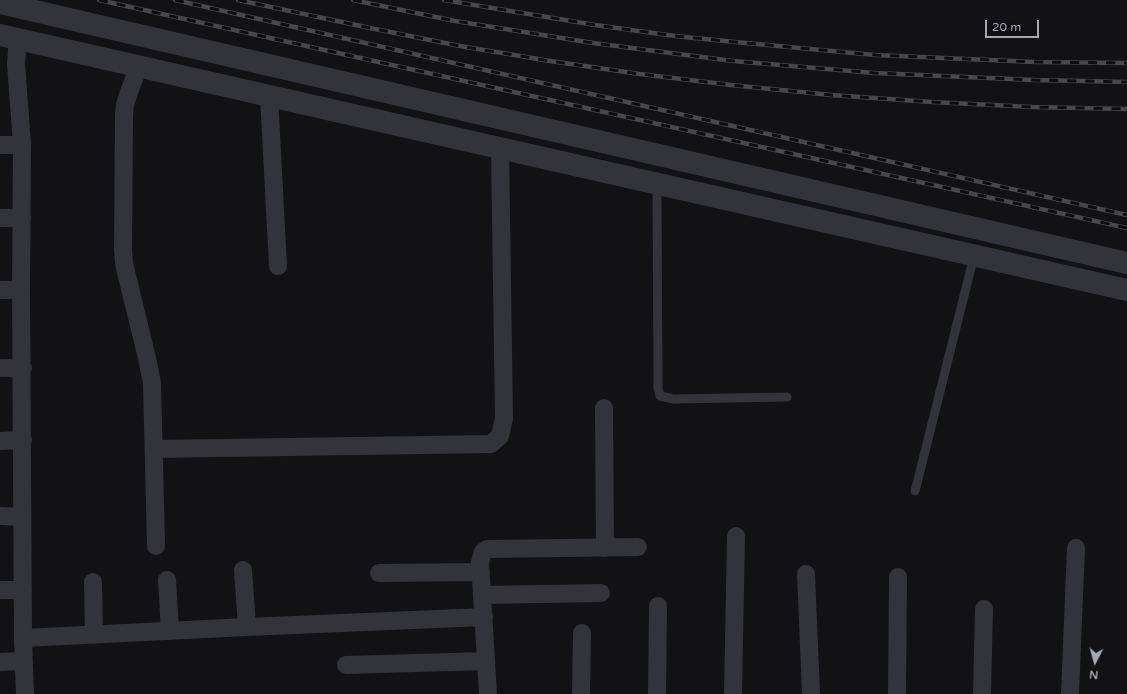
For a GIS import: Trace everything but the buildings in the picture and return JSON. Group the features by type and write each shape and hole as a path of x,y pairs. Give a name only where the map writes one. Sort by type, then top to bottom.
{"street":[{"path":"0,4 1127,263"},
{"path":"25,694 23,661 22,517 22,145 16,63 9,37 1127,290"},
{"path":"139,66 129,92 124,116 123,249 124,263 150,371 154,449 156,546"},
{"path":"317,107 324,78"},
{"path":"269,96 278,266"},
{"path":"0,145 22,145"},
{"path":"154,449 491,444 500,436 504,418 500,148"},
{"path":"665,186 680,160"},
{"path":"0,218 22,218"},
{"path":"0,290 22,290"},
{"path":"0,368 22,368"},
{"path":"604,408 605,548"},
{"path":"0,441 23,440"},
{"path":"0,516 22,517"},
{"path":"733,694 736,536"},
{"path":"488,694 481,572 481,556 483,552 487,549 638,547"},
{"path":"1070,694 1076,548"},
{"path":"243,570 247,627"},
{"path":"379,572 481,572"},
{"path":"806,574 811,694"},
{"path":"897,694 898,577"},
{"path":"167,580 170,631"},
{"path":"92,582 94,635"},
{"path":"0,590 23,590"},
{"path":"482,595 601,593"},
{"path":"657,694 658,606"},
{"path":"982,694 984,609"},
{"path":"23,638 484,617"},
{"path":"581,694 582,633"},
{"path":"0,662 23,661"},
{"path":"346,665 486,661"}],"lane":[{"path":"665,186 658,388 660,396 673,399 787,396"},
{"path":"915,491 974,256"}],"railway":[{"path":"99,0 1127,228"},
{"path":"175,0 1127,215"},
{"path":"238,0 460,46 640,74 831,95 1032,107 1127,109"},
{"path":"353,0 455,21 593,43 733,61 874,73 1034,80 1127,82"},
{"path":"444,0 595,25 675,36 875,55 1035,62 1127,63"}]}
